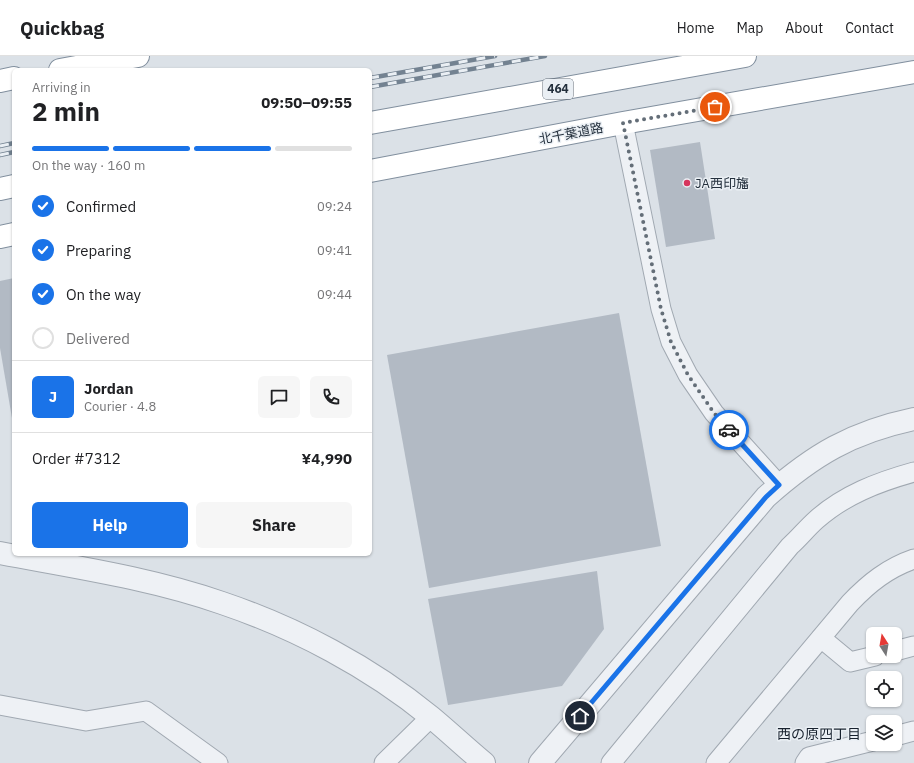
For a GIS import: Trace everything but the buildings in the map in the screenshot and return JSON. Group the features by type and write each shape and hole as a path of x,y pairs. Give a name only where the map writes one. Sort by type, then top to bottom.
{"highway":[{"path":"71,68 138,56"},
{"name":"464","path":"372,123 745,56"},
{"name":"北千葉道路","path":"372,171 623,123 914,72"},
{"path":"0,81 12,78"},
{"path":"0,188 12,186"},
{"path":"0,237 12,234"}],"street":[{"path":"623,123 661,309 671,342 688,375 714,413 779,485"},
{"path":"540,763 766,497 779,485 791,475 834,446 881,427 914,419"},
{"path":"611,763 790,546 815,520 832,506 862,490 881,481 914,472"},
{"path":"0,553 12,555"},
{"path":"15,556 170,587 222,603 266,620 338,655 384,683 431,717 484,763"},
{"path":"716,763 850,603 870,582 892,568 914,559"},
{"path":"821,638 850,662 866,658"},
{"path":"902,649 914,646"},
{"path":"0,705 86,721 146,711 218,763"},
{"path":"384,763 431,717"},
{"path":"902,734 914,731"},
{"path":"805,763 809,757 866,744"}],"railway":[{"path":"372,78 495,56"},
{"path":"372,87 545,56"},
{"path":"0,146 12,143"},
{"path":"0,155 12,152"}],"way so far":[{"path":"715,107 623,123 661,309 671,342 688,375 714,413 729,430"}],"place":[{"name":"JA西印旛","path":"687,183"}],"district":[{"name":"西の原四丁目","path":"819,734"}],"route":[{"path":"580,716 766,497 779,485 729,430"}]}
